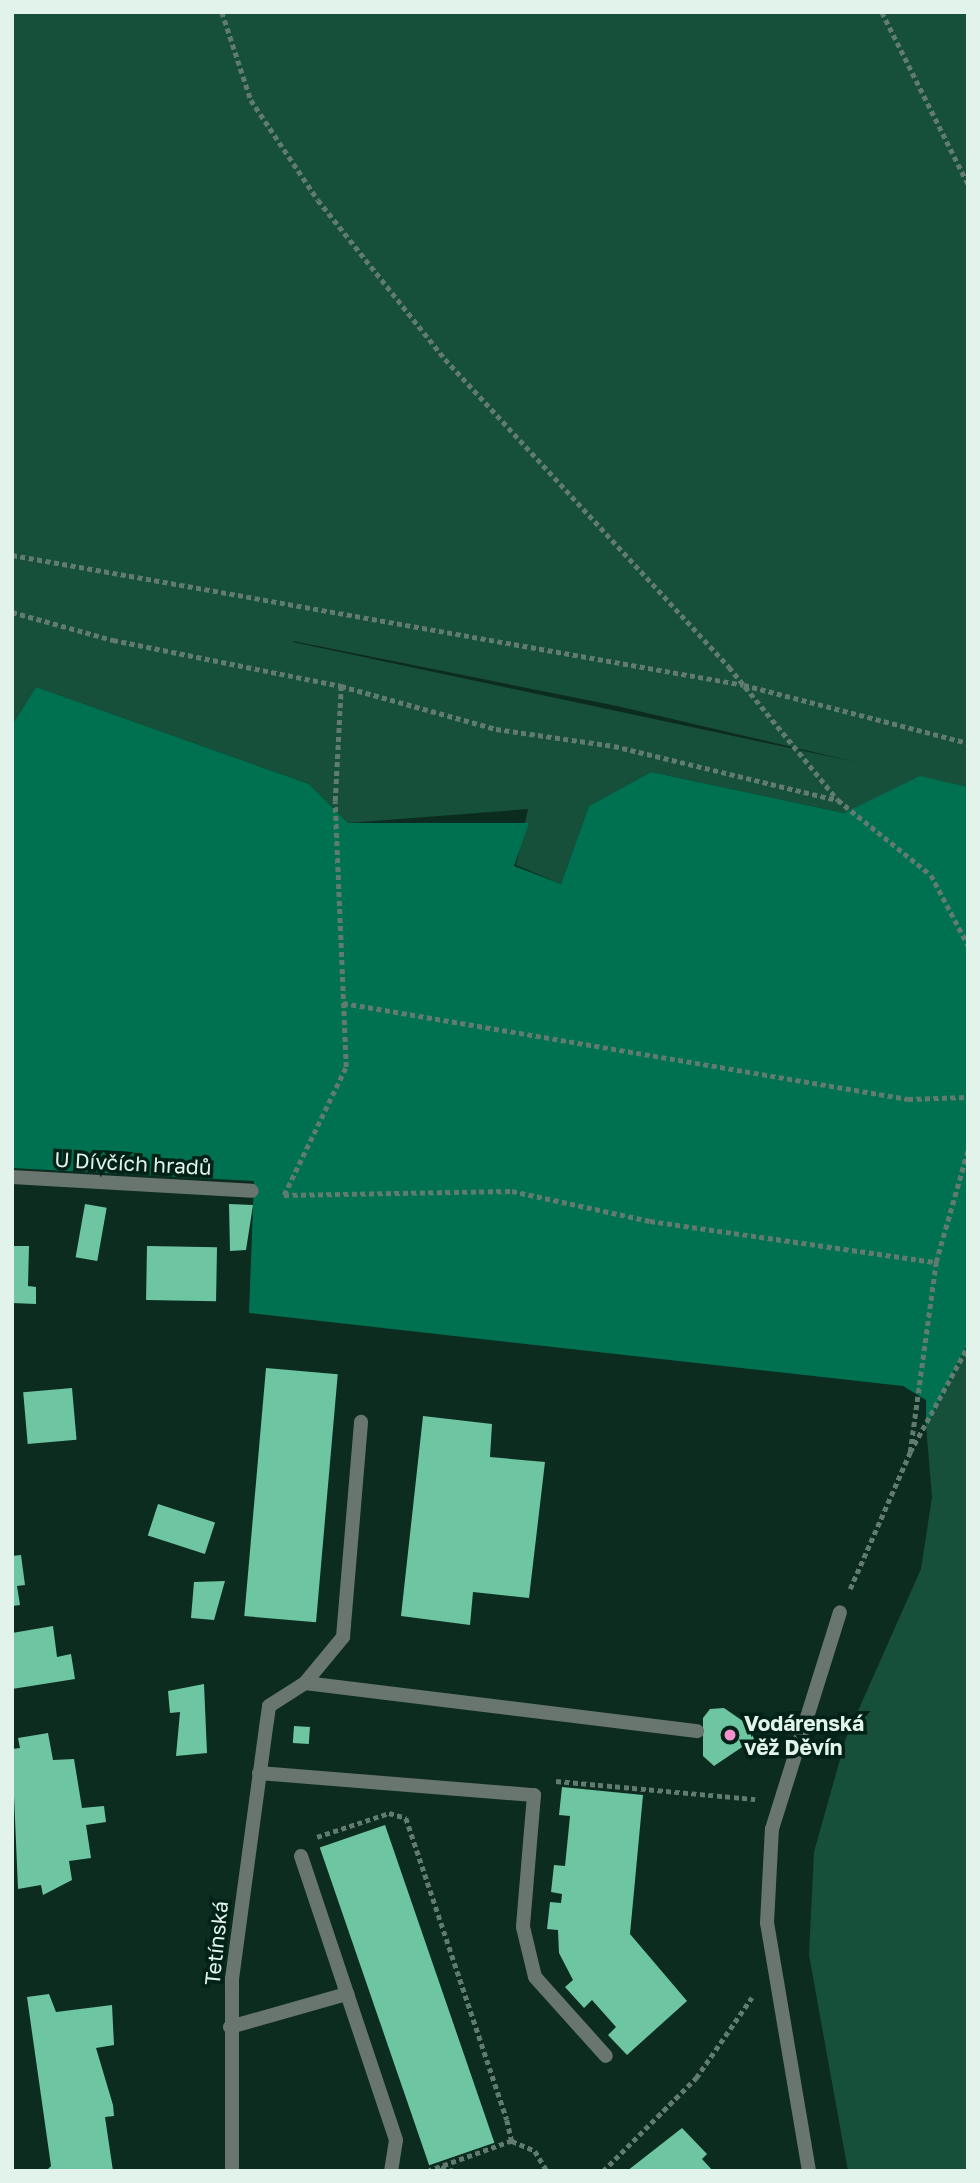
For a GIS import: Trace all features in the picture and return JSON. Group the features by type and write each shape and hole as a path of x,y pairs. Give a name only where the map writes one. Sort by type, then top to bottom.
{"street":[{"name":"U Dívčích hradů","path":"12,1177 252,1191"},
{"path":"306,1683 343,1637 361,1422"},
{"path":"809,2171 767,1923 777,1801 840,1612"},
{"path":"306,1683 697,1731"},
{"name":"Tetínská","path":"232,2171 230,2027 269,1706 306,1683"},
{"path":"259,1773 534,1794 523,1927 535,1977 606,2056"},
{"path":"301,1856 396,2140 391,2171"},
{"path":"230,2027 347,1994"}],"path":[{"path":"222,12 251,100 318,200 445,359 744,685 838,800 931,876 968,945"},
{"path":"882,12 968,184"},
{"path":"12,555 744,685 968,743"},
{"path":"12,612 113,640 341,685 496,729 614,746 838,800"},
{"path":"285,1195 346,1067 335,801 341,685"},
{"path":"343,1003 908,1099 968,1097"},
{"path":"909,1452 936,1262 968,1150"},
{"path":"252,1191 285,1195 512,1191 650,1221 936,1262"},
{"path":"840,1612 909,1452 968,1346"},
{"path":"534,1794 560,1779 777,1801"},
{"path":"301,1856 297,1844 389,1814 406,1818 512,2141"},
{"path":"603,2171 696,2078 773,1964"},
{"path":"429,2171 512,2141 535,2151 547,2171"},
{"path":"440,2167 454,2171"}],"green space":[{"path":"12,12 968,12 968,787 926,778 844,813 651,772 589,806 561,884 516,865 528,809 348,823 309,784 36,687 12,725","holes":["293,641 617,706 856,762"]},
{"path":"36,687 309,784 348,823 529,823 514,866 561,884 589,806 651,772 844,813 920,776 968,787 968,1343 926,1426 926,1400 903,1386 249,1313 254,1181 12,1168 12,725"},
{"path":"968,1344 968,2171 848,2171 809,1955 814,1852 846,1738 921,1569 932,1497 926,1426"}],"building":[{"path":"85,1204 107,1208 97,1261 76,1257"},
{"path":"229,1204 253,1205 246,1250 230,1251"},
{"path":"12,1246 29,1246 28,1286 36,1287 36,1304 12,1303"},
{"path":"147,1246 217,1247 216,1301 146,1300"},
{"path":"266,1368 338,1374 316,1622 244,1616"},
{"path":"72,1388 77,1440 28,1444 23,1392"},
{"path":"423,1416 492,1424 490,1457 545,1462 529,1598 473,1592 470,1625 401,1616"},
{"path":"158,1504 215,1523 205,1554 148,1535"},
{"path":"21,1555 25,1585 17,1586 20,1605 12,1606 12,1556"},
{"path":"225,1581 214,1620 191,1618 194,1582"},
{"path":"53,1626 57,1657 71,1654 75,1679 12,1689 12,1633"},
{"path":"204,1684 207,1753 176,1756 180,1712 170,1713 168,1691"},
{"path":"724,1708 750,1726 754,1739 714,1766 703,1756 703,1718 710,1709"},
{"path":"294,1726 310,1727 309,1744 293,1743"},
{"path":"48,1733 53,1760 74,1759 82,1808 104,1806 106,1822 86,1825 91,1858 69,1861 72,1880 43,1895 41,1885 18,1889 12,1749 20,1748 18,1738"},
{"path":"562,1787 643,1795 630,1934 687,2001 627,2055 608,2035 616,2027 592,2000 584,2008 565,1987 573,1980 559,1953 558,1930 547,1929 550,1902 561,1903 562,1894 551,1892 554,1865 565,1866 570,1816 559,1815"},
{"path":"385,1825 494,2143 429,2165 320,1847"},
{"path":"49,1994 56,2012 112,2005 114,2045 96,2048 113,2105 114,2116 105,2117 113,2171 46,2171 51,2166 27,1997"},
{"path":"682,2128 707,2154 702,2159 713,2171 627,2171"}],"place":[{"name":"Vodárenská věž Děvín","path":"730,1735"}]}
